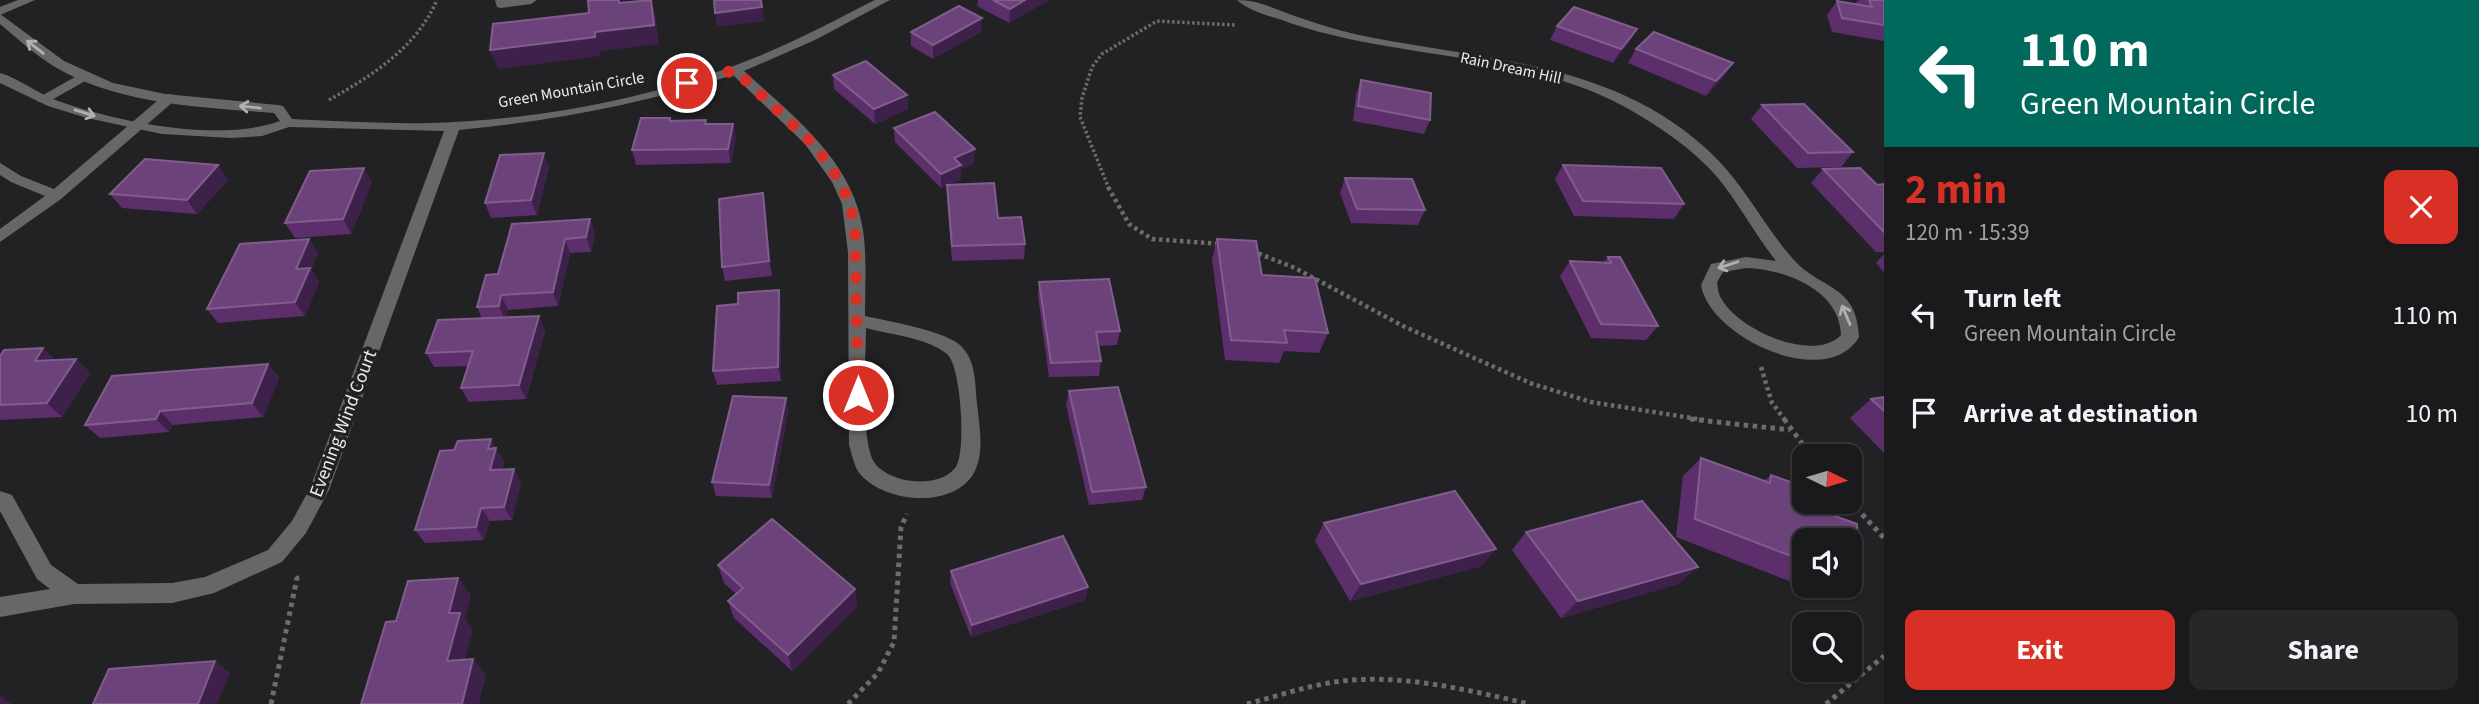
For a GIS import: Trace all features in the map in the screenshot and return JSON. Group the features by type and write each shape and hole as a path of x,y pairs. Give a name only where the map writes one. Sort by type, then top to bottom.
{"street":[{"path":"0,11 29,0"},
{"path":"501,0 501,4 531,0"},
{"name":"Green Mountain Circle","path":"0,76 43,99 91,116 136,125 206,132 258,132 288,123 388,127 453,126 599,105 735,70 800,43 884,0"},
{"name":"Rain Dream Hill","path":"1243,0 1282,17 1366,40 1553,74 1628,104 1663,124 1708,159 1725,177 1794,271"},
{"name":"Green Mountain Circle","path":"0,18 32,46 82,77 169,98 278,110 288,123"},
{"path":"735,70 812,143 831,167 849,200 855,228 858,445 867,469 890,485 916,490 945,485 964,472 972,448 965,368 955,350 930,338 857,320"},
{"path":"43,99 82,77"},
{"path":"0,237 56,195 169,98"},
{"name":"Evening Wind Court","path":"0,607 74,594 172,593 208,586 275,556 299,527 319,491 453,126"},
{"path":"0,168 16,179 56,195"},
{"name":"Rain Dream Hill","path":"1737,261 1764,262 1794,271 1820,285 1840,302 1851,320 1850,337 1838,348 1816,353 1788,349 1758,338 1731,321 1713,300 1709,282 1717,268 1737,261"},
{"path":"0,499 5,501 44,572 74,594"}],"path":[{"path":"288,123 340,94 410,44 425,27 437,0"},
{"path":"1223,244 1152,239 1129,224 1105,183 1086,137 1080,117 1082,99 1092,67 1102,54 1157,21 1197,19 1256,28 1270,26 1282,17"},
{"path":"1244,249 1266,255 1360,305 1532,384 1591,401 1790,430"},
{"path":"1758,338 1761,370 1772,403 1801,444"},
{"path":"848,704 877,673 894,642 901,527 916,490"},
{"path":"1862,514 1884,538"},
{"path":"271,704 297,578 275,556"},
{"path":"1826,704 1884,656"},
{"path":"1247,704 1342,681 1401,682 1461,689 1529,704"}],"building":[{"path":"588,0 619,0 619,3 651,0 654,25 595,32 595,37 490,50 493,24 589,13"},
{"path":"714,0 761,0 762,7 715,13"},
{"path":"993,0 1025,0 1010,9"},
{"path":"1869,0 1884,0 1884,25 1842,18 1837,1 1872,7"},
{"path":"959,6 982,18 933,45 911,32"},
{"path":"1574,7 1637,29 1621,49 1557,26"},
{"path":"1654,32 1733,63 1716,81 1636,49"},
{"path":"866,61 907,95 874,109 833,75"},
{"path":"1361,80 1431,93 1430,120 1358,106"},
{"path":"1804,104 1853,152 1808,153 1762,105"},
{"path":"935,112 975,149 954,158 961,165 941,174 894,128"},
{"path":"641,118 670,118 670,121 706,120 705,124 733,124 728,149 632,150"},
{"path":"544,153 531,200 485,203 500,155"},
{"path":"145,159 218,165 187,200 110,194"},
{"path":"1563,165 1661,168 1684,204 1583,201"},
{"path":"364,168 343,219 285,223 310,171"},
{"path":"1860,168 1877,185 1884,184 1884,232 1823,169"},
{"path":"1345,178 1412,179 1425,210 1357,209"},
{"path":"994,183 998,218 1021,217 1025,244 952,246 947,185"},
{"path":"763,193 769,261 722,267 719,199"},
{"path":"590,219 586,237 565,239 553,292 501,295 499,306 477,307 486,275 498,274 512,224"},
{"path":"309,239 296,269 310,268 295,302 207,309 240,244"},
{"path":"1217,239 1256,241 1262,275 1315,278 1328,333 1284,330 1287,343 1231,340"},
{"path":"1608,257 1620,257 1658,326 1601,324 1570,261 1611,263"},
{"path":"1109,279 1120,331 1096,332 1101,361 1051,363 1039,282"},
{"path":"779,290 778,367 713,371 717,306 738,304 738,293"},
{"path":"539,316 519,385 461,388 473,351 426,353 438,320"},
{"path":"43,348 35,361 76,359 47,403 0,405 0,356 4,350"},
{"path":"268,364 252,403 160,411 156,419 85,425 112,376"},
{"path":"1118,387 1146,487 1092,492 1069,391"},
{"path":"733,396 786,398 769,485 712,482"},
{"path":"1884,397 1884,411 1871,399"},
{"path":"491,439 488,449 496,448 490,470 514,469 504,507 481,508 476,527 415,530 440,451 454,450 458,441"},
{"path":"1701,458 1770,483 1771,475 1792,483 1792,514 1829,514 1857,524 1857,528 1792,528 1792,556 1695,519"},
{"path":"1455,491 1496,549 1361,584 1324,523"},
{"path":"1642,501 1698,567 1578,601 1526,532"},
{"path":"772,519 855,589 788,655 728,601 743,588 718,565"},
{"path":"1063,536 1088,587 972,625 951,571"},
{"path":"458,578 449,613 460,613 447,661 473,659 462,704 361,704 386,622 396,621 408,581"},
{"path":"215,661 198,704 93,704 109,669"}],"route":[{"path":"687,83 735,70 812,143 831,167 849,200 855,228 858,395"}]}
